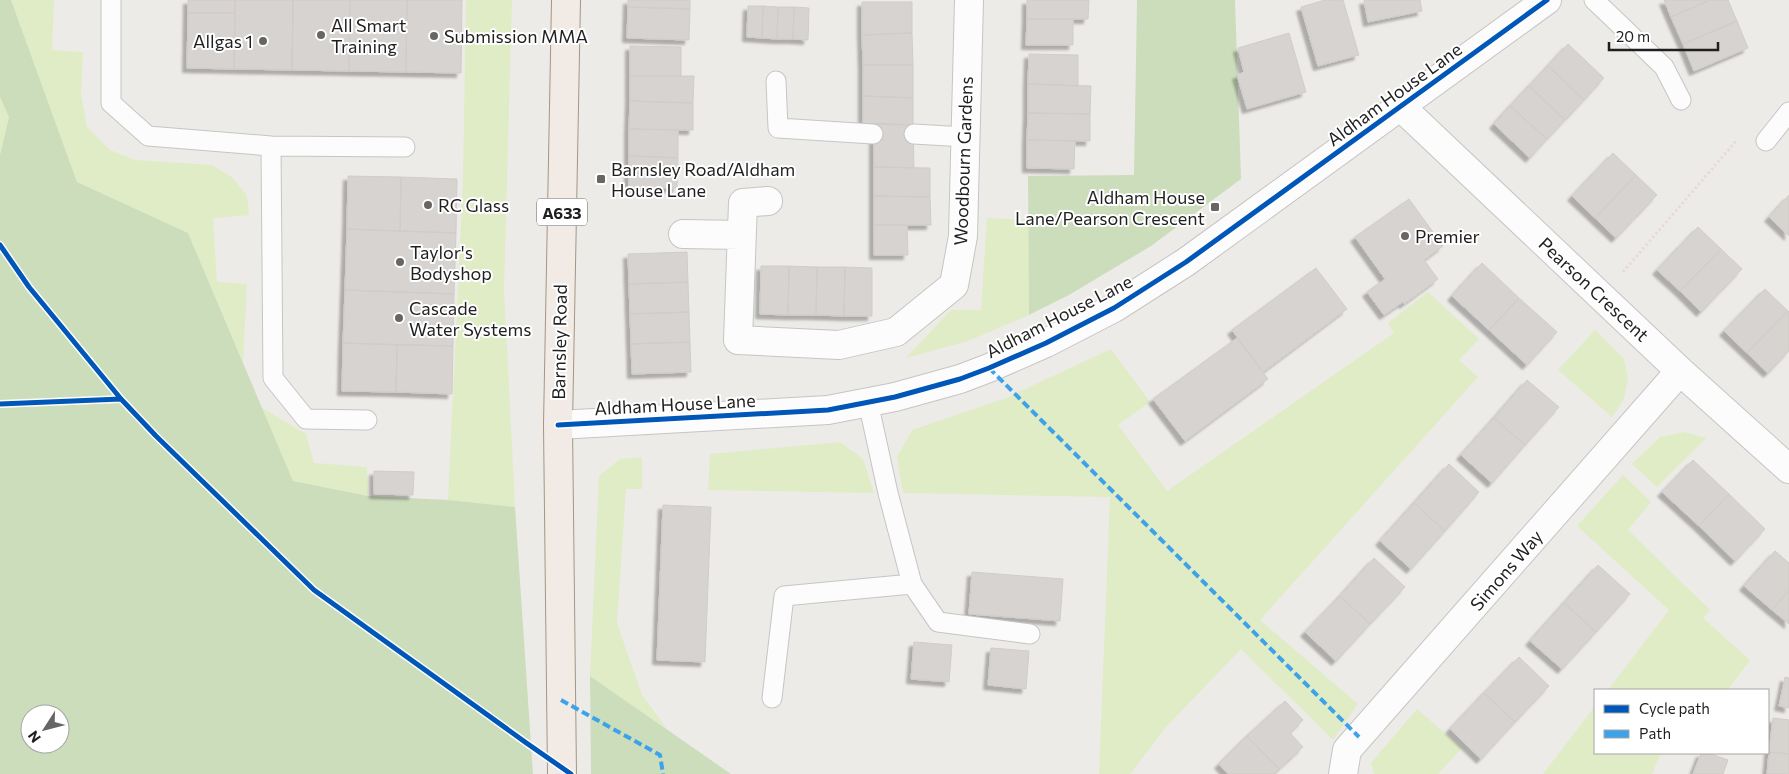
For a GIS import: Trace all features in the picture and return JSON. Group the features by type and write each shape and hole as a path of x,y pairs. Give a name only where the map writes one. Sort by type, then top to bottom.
{"main road":[{"name":"Barnsley Road","path":"562,774 558,425 566,0"}],"street":[{"name":"Woodbourn Gardens","path":"768,201 743,203 738,340 839,345 896,332 954,285 963,236 969,0"},
{"name":"Aldham House Lane","path":"558,425 828,410 904,394 989,368 1046,343 1114,308 1186,262 1546,0"},
{"name":"Pearson Crescent","path":"1400,106 1680,371 1789,469"},
{"path":"683,234 741,235"},
{"name":"Simons Way","path":"1343,774 1347,750 1680,371"}],"lane":[{"path":"111,0 111,103 148,136 271,146 405,148"},
{"path":"1594,0 1664,67 1681,100"},
{"path":"776,80 778,128 874,134"},
{"path":"1766,141 1789,112"},
{"path":"914,134 965,137"},
{"path":"271,146 273,378 306,419 366,420"},
{"path":"868,402 888,493 912,584 938,622 1030,634"},
{"path":"772,698 784,596 912,584"}],"path":[{"path":"1622,274 1712,169"}],"green space":[{"path":"0,0 11,0 77,182 188,233 293,481 368,496 448,500 515,507 533,774 0,774 0,155 9,117 0,97"},
{"path":"11,0 54,0 52,50 83,52 81,94 87,127 110,150 135,160 212,165 233,178 247,196 249,215 213,218 217,282 247,284 243,362 188,233 77,182"},
{"path":"466,0 512,0 504,289 515,507 448,500 463,181"},
{"path":"1137,0 1235,0 1241,179 1151,246 1069,295 1029,315 1028,176 1134,175"},
{"path":"0,97 9,116 0,155"},
{"path":"987,218 1028,220 1029,315 968,341 906,358 951,310 981,310"},
{"path":"1428,292 1479,339 1459,360 1478,377 1260,620 1358,704 1333,740 1241,649 1166,727 1130,774 1099,774 1110,497 903,493 897,457 912,430 1006,398 1111,349 1150,402 1118,425 1167,491 1394,333 1388,323"},
{"path":"1595,330 1624,359 1628,378 1624,399 1612,417 1558,370"},
{"path":"262,408 306,434 314,463 367,467 368,496 293,481"},
{"path":"1684,432 1706,438 1657,487 1632,464 1660,437"},
{"path":"840,442 863,459 874,493 708,490 710,454"},
{"path":"642,457 642,489 626,489 617,623 642,695 667,729 590,676 599,476 620,459"},
{"path":"1623,475 1651,502 1628,530 1710,610 1703,618 1750,660 1729,689 1609,689 1669,610 1577,526"},
{"path":"590,676 731,774 591,774"},
{"path":"1594,707 1594,754 1661,754 1652,774 1543,774"},
{"path":"1417,709 1462,748 1438,774 1374,774 1371,763"}],"building":[{"path":"188,0 235,0 235,13 188,13"},
{"name":"Allgas 1","path":"235,0 293,0 292,70 234,69"},
{"name":"All Smart Training","path":"293,0 350,0 349,71 292,70"},
{"path":"350,0 407,0 406,72 349,71"},
{"name":"Submission MMA","path":"407,0 462,0 461,73 406,72"},
{"path":"628,0 690,0 690,9 628,7"},
{"path":"1027,0 1089,0 1088,19 1027,19"},
{"path":"1325,0 1343,0 1359,55 1318,66 1301,7"},
{"path":"1364,0 1420,0 1422,11 1368,22"},
{"path":"1664,0 1710,0 1671,17"},
{"path":"1710,0 1728,0 1737,21 1683,44 1671,17"},
{"path":"862,2 912,2 912,33 862,35"},
{"path":"748,6 763,6 762,38 747,37"},
{"path":"763,6 778,7 777,39 762,38"},
{"path":"628,7 690,9 689,40 627,38"},
{"path":"778,7 794,7 793,39 777,39"},
{"path":"794,7 809,8 808,40 793,39"},
{"path":"188,13 235,13 234,69 187,68"},
{"path":"1027,19 1073,19 1073,45 1026,45"},
{"path":"1737,21 1748,48 1694,71 1683,44"},
{"path":"912,33 913,65 863,65 862,35"},
{"path":"1289,33 1306,92 1247,109 1237,75 1244,72 1238,48"},
{"path":"1568,44 1604,78 1584,100 1548,66"},
{"path":"630,46 681,47 681,76 630,76"},
{"path":"1029,54 1078,55 1078,86 1028,84"},
{"path":"863,65 913,65 913,98 863,96"},
{"path":"1548,66 1584,100 1565,120 1529,86"},
{"path":"630,76 694,76 693,103 630,101"},
{"path":"1028,84 1091,86 1090,114 1028,113"},
{"path":"1529,86 1565,120 1547,139 1510,106"},
{"path":"863,96 913,98 913,125 863,124"},
{"path":"630,101 693,103 693,130 629,129"},
{"path":"1510,106 1547,139 1530,158 1494,124"},
{"path":"1028,113 1090,114 1090,141 1027,140"},
{"path":"874,123 913,125 914,168 874,167"},
{"path":"629,129 678,130 678,158 629,156"},
{"path":"1027,140 1075,141 1074,169 1027,168"},
{"path":"1613,153 1636,175 1595,218 1572,196"},
{"path":"629,156 678,158 677,188 629,187"},
{"path":"874,167 930,168 930,197 874,196"},
{"path":"1636,175 1657,195 1616,238 1595,218"},
{"path":"348,176 401,177 400,231 347,229"},
{"name":"RC Glass","path":"401,177 457,179 456,233 400,231"},
{"path":"1789,195 1789,236 1769,217"},
{"path":"874,196 930,197 931,225 874,225"},
{"path":"1409,199 1443,246 1424,260 1438,279 1404,304 1403,302 1384,315 1367,292 1385,279 1355,237"},
{"path":"874,225 907,225 908,255 874,255"},
{"path":"1698,227 1721,249 1680,291 1657,270"},
{"name":"Taylor's Bodyshop","path":"347,229 456,233 454,294 345,290"},
{"path":"1721,249 1742,269 1701,312 1680,291"},
{"path":"687,252 688,282 629,284 628,254"},
{"path":"1482,263 1519,298 1489,330 1452,296"},
{"path":"761,266 789,266 788,315 760,314"},
{"path":"789,266 817,267 816,315 788,315"},
{"path":"817,267 845,267 844,316 816,315"},
{"path":"845,267 872,268 872,316 844,316"},
{"path":"1316,268 1347,309 1263,372 1232,330"},
{"path":"688,282 689,312 630,314 629,284"},
{"path":"1765,289 1788,311 1747,353 1724,331"},
{"name":"Cascade Water Systems","path":"345,290 454,294 453,346 343,343"},
{"path":"1519,298 1557,332 1527,365 1489,330"},
{"path":"1788,311 1789,351 1768,373 1747,353"},
{"path":"689,312 690,342 631,344 630,314"},
{"path":"1237,338 1268,379 1185,441 1153,399"},
{"path":"690,342 691,372 632,374 631,344"},
{"path":"343,343 397,345 396,392 342,391"},
{"path":"397,345 453,346 452,394 396,392"},
{"path":"1527,380 1559,407 1525,445 1494,418"},
{"path":"1494,418 1525,445 1492,483 1461,455"},
{"path":"1693,460 1729,494 1699,526 1662,492"},
{"path":"1449,464 1479,492 1445,531 1414,503"},
{"path":"374,471 414,472 413,495 374,494"},
{"path":"1729,494 1765,529 1735,561 1699,526"},
{"path":"1414,503 1445,531 1411,569 1380,541"},
{"path":"663,505 711,507 705,662 657,660"},
{"path":"1775,551 1789,563 1789,590 1772,610 1744,586"},
{"path":"1374,558 1405,587 1370,624 1340,596"},
{"path":"1598,565 1630,594 1596,632 1564,603"},
{"path":"972,572 1063,579 1060,621 969,614"},
{"path":"1789,590 1789,624 1772,610"},
{"path":"1340,596 1370,624 1336,661 1305,632"},
{"path":"1564,603 1596,632 1562,669 1530,641"},
{"path":"914,642 952,645 949,682 911,679"},
{"path":"991,648 1029,651 1026,689 988,685"},
{"path":"1519,657 1549,686 1515,722 1484,693"},
{"path":"1785,677 1789,678 1789,708 1779,706"},
{"path":"1484,693 1515,722 1481,759 1450,729"},
{"path":"1285,701 1303,720 1290,733 1303,747 1279,769 1247,736"},
{"path":"1773,718 1789,720 1789,754 1769,752"},
{"path":"1247,736 1279,769 1274,774 1228,774 1219,764"},
{"path":"1769,752 1789,754 1789,774 1767,774"},
{"path":"1701,754 1711,754 1728,760 1723,774 1693,774"}],"marked path":[{"path":"989,368 1359,737"},
{"path":"561,700 660,755 663,774"}],"cycle path":[{"path":"558,425 828,410 895,397 960,379 989,368 1046,343 1114,308 1186,262 1547,0"},
{"path":"0,245 29,287 121,399 156,436 314,590 571,774"},
{"path":"0,404 121,399"}],"place":[{"name":"All Smart Training","path":"321,35"},
{"name":"Submission MMA","path":"434,36"},
{"name":"Allgas 1","path":"263,41"},
{"name":"Barnsley Road/Aldham House Lane","path":"601,179"},
{"name":"RC Glass","path":"428,205"},
{"name":"Aldham House Lane/Pearson Crescent","path":"1215,207"},
{"name":"Premier","path":"1405,236"},
{"name":"Taylor's Bodyshop","path":"400,262"},
{"name":"Cascade Water Systems","path":"399,318"}]}
